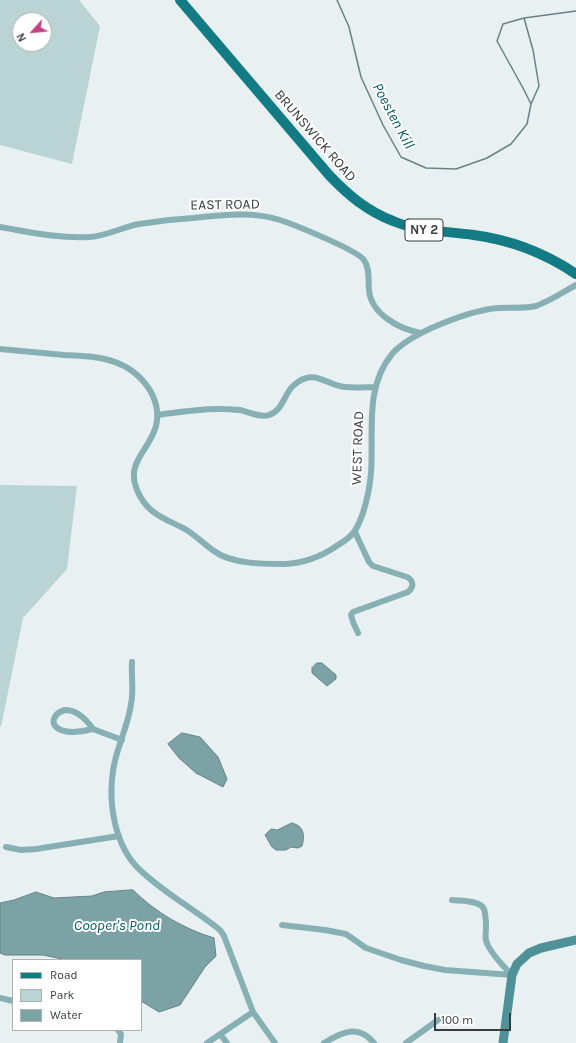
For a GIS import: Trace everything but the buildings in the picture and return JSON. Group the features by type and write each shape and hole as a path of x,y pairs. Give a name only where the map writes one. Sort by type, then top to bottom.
{"main road":[{"name":"BRUNSWICK ROAD","path":"180,0 329,175 356,200 373,212 392,221 410,227 429,231 481,236 521,246 545,256 576,274"}],"street":[{"name":"EAST ROAD","path":"0,227 47,235 92,237 140,224 169,220 252,214 281,220 318,235 361,257 368,267 370,295 373,304 378,311 402,327 421,333"},
{"name":"WEST ROAD","path":"355,532 366,504 370,488 372,458 372,405 380,375 392,354 405,343 421,333 444,323 479,311 498,308 524,308 538,305 576,285"},
{"path":"0,349 94,357 122,365 135,373 151,391 157,407 158,415 156,427 152,437 136,463 134,480 138,492 150,510 188,532 225,558 236,561 297,564 322,556 355,532 369,562 373,566 407,577 413,584 412,589 408,592 353,612 351,615 358,633"},
{"path":"158,415 224,409 240,410 264,416 270,415 282,405 294,385 311,377 316,377 346,388 376,387"},
{"path":"132,662 132,702 113,770 112,789 114,817 119,836 130,858 140,871 158,886 220,930 224,936 253,1012 275,1043"},
{"path":"93,729 85,719 72,711 60,711 55,717 55,726 61,730 72,732 93,729 122,740"},
{"path":"6,846 21,850 36,849 119,836"},
{"path":"452,900 482,905 485,913 486,938 488,944 504,968 512,975"},
{"path":"282,925 346,934 366,948 424,966 445,970 512,975"},
{"path":"503,1043 512,975 517,964 529,953 541,948 576,940"},
{"path":"0,998 12,1001"},
{"path":"207,1043 253,1012"},
{"path":"406,1043 438,1020"},
{"path":"120,1031 121,1034 120,1043"},
{"path":"324,1043 348,1031 352,1031 368,1037 374,1043"},
{"path":"220,1034 226,1043"}],"green space":[{"path":"0,0 79,0 100,26 72,164 0,145"},
{"path":"0,485 77,486 67,569 23,618 1,727 0,726"}],"water":[{"path":"317,663 322,663 336,675 336,679 327,686 312,673 312,668"},
{"path":"182,733 200,737 218,757 227,779 223,787 196,773 179,758 168,744"},
{"path":"292,823 299,826 303,832 302,846 298,848 291,847 286,850 276,850 272,847 265,835 271,829 277,830"},
{"name":"Cooper's Pond","path":"133,890 151,906 170,919 192,930 214,938 216,956 205,967 180,1005 159,1012 142,1002 142,959 62,959 43,955 5,955 0,953 0,903 14,900 36,892 54,898 92,896 104,892"}],"waterway":[{"name":"Poesten Kill","path":"337,0 349,27 361,77 383,125 401,157 426,168 456,169 487,158 511,144 527,124 531,104 497,41 503,24 524,18 576,11"},
{"name":"Poesten Kill","path":"524,18 533,50 539,86 531,104"}]}
